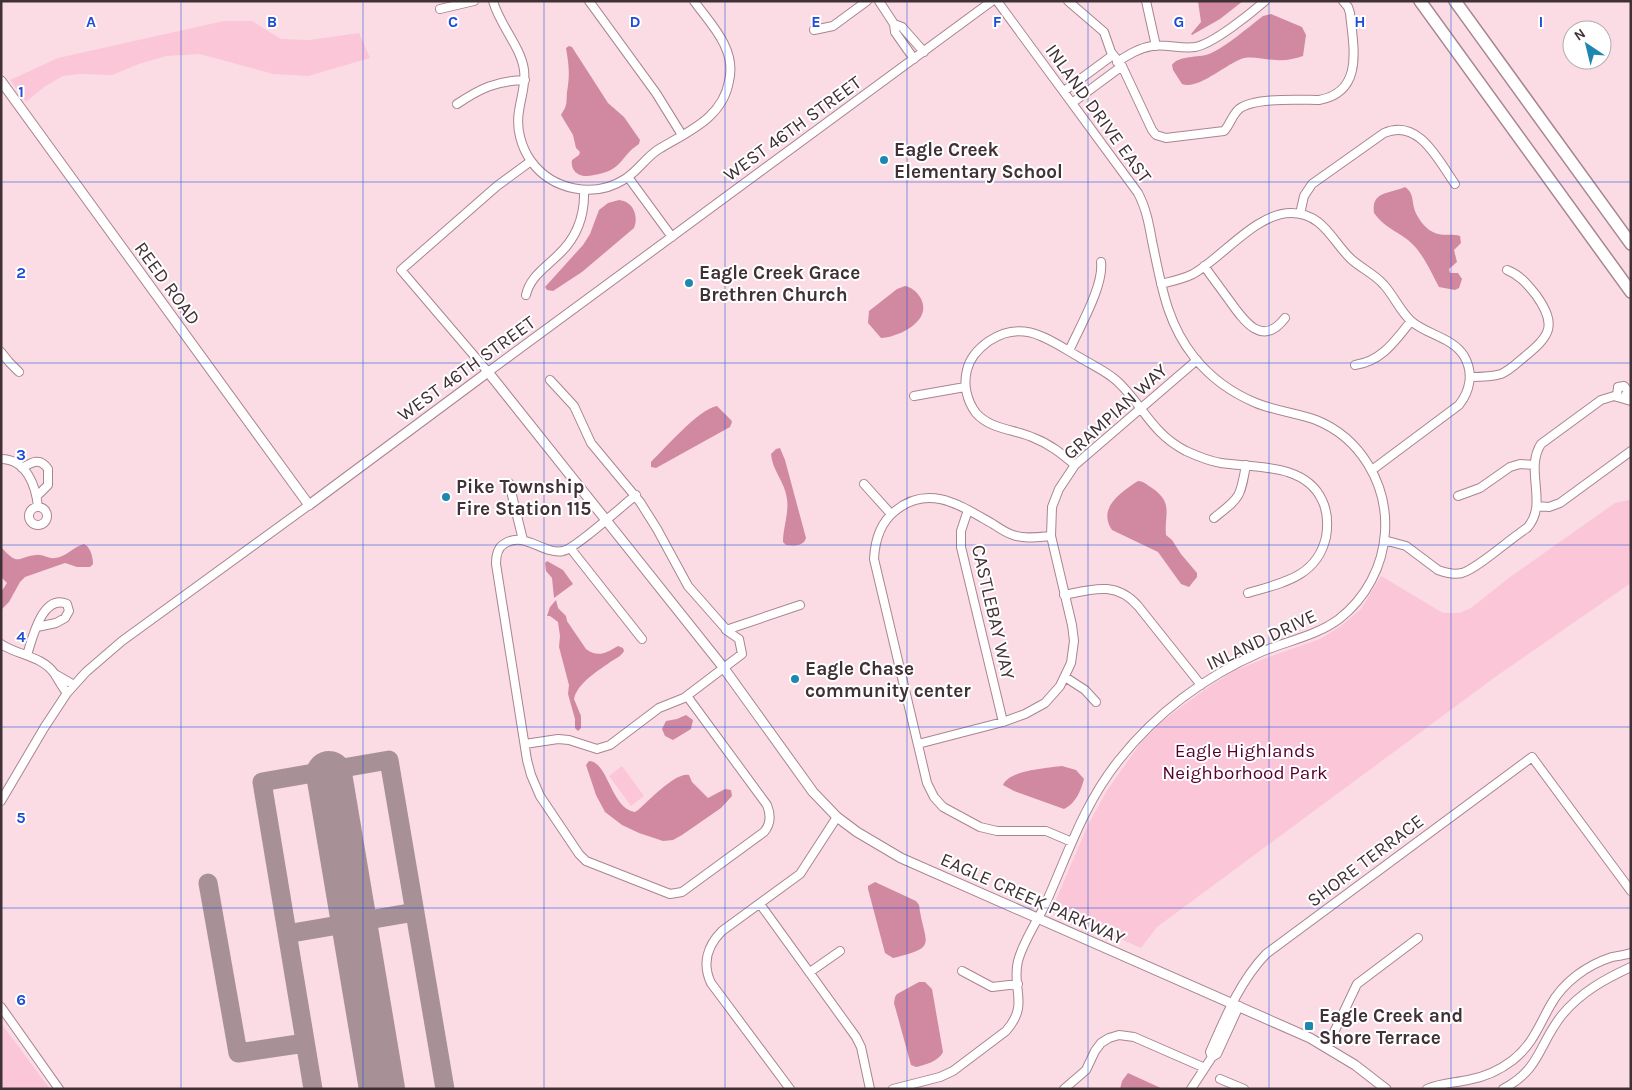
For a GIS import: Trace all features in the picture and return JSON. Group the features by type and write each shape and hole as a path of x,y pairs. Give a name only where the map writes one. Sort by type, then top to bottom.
{"highway":[{"path":"1420,1 1631,292"},
{"path":"1455,1 1631,244"}],"main road":[{"name":"REED ROAD","path":"1,81 309,505"},
{"name":"WEST 46TH STREET","path":"309,505 488,372"},
{"name":"EAGLE CREEK PARKWAY","path":"488,372 723,667 807,784 837,816 865,838 896,855 1327,1047 1355,1065 1386,1089"}],"street":[{"path":"440,9 474,1"},
{"path":"493,1 501,23 519,54 523,66 524,80 519,110 519,127 523,146 531,161 554,182 566,187 584,190 608,187 628,177 654,152 704,122 714,113 726,94 730,78 729,58 724,44 694,1"},
{"path":"589,1 656,93 682,135"},
{"path":"814,30 833,26 867,1"},
{"path":"878,1 894,24 895,32 914,59"},
{"name":"WEST 46TH STREET","path":"488,372 992,1"},
{"name":"INLAND DRIVE EAST","path":"997,1 1133,185 1141,199 1147,217 1164,301 1173,324 1196,360 1220,382 1244,398 1314,420 1332,428 1357,449 1372,470 1380,490 1386,518 1381,559"},
{"path":"1068,1 1102,29 1150,128 1156,135 1166,138 1224,131 1234,114 1248,104 1257,101 1323,99 1334,95 1345,86 1352,73 1354,61 1350,12 1343,1"},
{"path":"1146,1 1156,46"},
{"path":"1064,91 1138,50 1156,46 1188,48 1205,45 1265,1"},
{"path":"894,24 902,27 924,52"},
{"path":"1072,103 1117,61"},
{"path":"458,104 475,92 490,85 502,81 524,80"},
{"path":"1300,214 1304,196 1312,184 1384,133 1393,130 1406,130 1418,135 1455,184"},
{"name":"EAGLE CREEK PARKWAY","path":"488,372 402,270 497,186 531,161"},
{"path":"628,177 672,237"},
{"path":"526,294 536,275 564,250 572,240 583,213 584,190"},
{"path":"1161,284 1181,280 1204,266 1268,218 1284,213 1300,214 1310,217 1321,224 1347,255 1382,282 1411,321 1451,343 1460,351 1468,365 1470,377 1468,391 1456,408 1372,470"},
{"path":"1069,351 1099,284 1101,262"},
{"path":"1204,266 1244,320 1254,328 1268,331 1279,325 1285,318"},
{"path":"1470,377 1495,375 1505,372 1543,342 1547,333 1549,324 1545,308 1524,280 1507,270"},
{"path":"1355,365 1371,361 1383,354 1411,321"},
{"path":"1075,465 1042,441 1026,434 995,426 986,421 971,405 966,388 967,369 974,355 983,345 996,336 1021,331 1033,332 1112,376 1122,385 1160,433 1186,451 1214,461 1288,472 1303,478 1312,485 1325,508 1327,521 1326,538 1321,552 1307,570 1289,581 1248,593"},
{"path":"1,352 19,372"},
{"name":"GRAMPIAN WAY","path":"918,744 1003,722 1034,710 1054,694 1065,677 1072,660 1074,641 1051,536 1050,520 1060,486 1075,465 1196,360"},
{"path":"525,744 558,739 569,740 592,748 603,748 612,744 659,708 687,696 742,654 739,639 726,630 688,586 654,523 636,495 595,448 587,436 576,408 550,380"},
{"path":"1384,540 1406,546 1441,571 1450,574 1463,573 1472,568 1527,528 1533,519 1537,506 1534,464 1536,454 1543,442 1599,401 1610,397 1628,400 1627,390 1624,386 1618,387 1617,397"},
{"path":"914,396 966,388"},
{"path":"1537,506 1549,507 1560,503 1631,451"},
{"path":"1,459 14,461 32,480 38,507"},
{"path":"22,468 34,461 43,463 48,469 48,485 37,496"},
{"path":"1458,496 1480,488 1510,467 1520,464 1534,464"},
{"path":"1214,518 1239,497 1246,465"},
{"path":"510,483 523,540"},
{"path":"864,484 891,514"},
{"path":"636,495 571,549 554,551 523,540 508,542 498,551 496,560 525,744 531,775 540,796 583,858 593,865 665,893 675,894 683,891 764,832 768,827 770,818 768,805 687,696"},
{"path":"1051,536 1028,538 1013,535 951,501 929,498 910,502 891,514 879,533 874,558 918,744 930,789 936,800 945,809 988,829 1038,830 1072,842"},
{"name":"WEST 46TH STREET","path":"1,801 35,741 67,694 100,659 309,505"},
{"name":"CASTLEBAY WAY","path":"968,510 961,531 961,547 1003,722"},
{"path":"571,549 642,638"},
{"name":"INLAND DRIVE","path":"893,1089 940,1077 953,1071 1006,1031 1012,1023 1018,1008 1017,967 1019,958 1096,792 1120,758 1157,719 1201,685 1243,660 1310,635 1333,623 1351,609 1363,594 1374,577 1381,559"},
{"path":"1064,595 1102,588 1126,595 1138,606 1201,685"},
{"path":"726,630 800,605"},
{"path":"27,656 37,628"},
{"path":"1,644 42,663 55,674 74,685"},
{"path":"55,674 67,694"},
{"path":"1065,677 1085,690 1096,702"},
{"name":"SHORE TERRACE","path":"1191,1089 1212,1057 1210,1052 1236,1005 1251,970 1269,952 1532,756 1631,891"},
{"path":"790,1089 712,983 708,974 707,955 715,938 803,870 837,816"},
{"path":"760,904 856,1037 861,1047 870,1089"},
{"path":"1327,1047 1357,984 1418,938"},
{"path":"810,972 840,951"},
{"path":"1427,1089 1445,1082 1470,1080 1485,1076 1503,1067 1517,1057 1530,1043 1552,1002 1572,979 1591,966 1631,953"},
{"path":"1503,1089 1520,1079 1532,1067 1554,1027 1578,998 1602,981 1631,967"},
{"path":"962,972 992,987 1018,984"},
{"path":"1,1008 60,1089"},
{"path":"1,1013 15,1028"},
{"path":"1064,1089 1086,1070 1101,1043 1119,1035 1134,1037 1205,1068"},
{"path":"1220,1079 1244,1089"}],"green space":[{"path":"224,21 252,21 281,39 309,40 359,33 370,58 308,76 273,74 200,54 166,56 112,75 80,74 63,76 44,87 26,102 10,80 58,58"},
{"name":"Eagle Highlands Neighborhood Park","path":"1629,500 1631,502 1631,583 1498,675 1157,927 1141,948 1052,909 1088,825 1106,792 1142,741 1162,721 1210,686 1234,671 1320,639 1341,626 1361,609 1381,576 1443,613 1459,613 1471,608 1510,577 1615,503"},
{"path":"622,766 644,796 631,806 609,776"},
{"path":"1,1023 50,1089 1,1089"}],"shaded area":[{"path":"1198,1 1243,1 1220,19 1192,35 1201,22"},
{"path":"1271,14 1302,27 1306,35 1303,56 1283,60 1245,58 1196,83 1182,84 1173,70 1172,65 1175,62 1215,51 1263,16"},
{"path":"572,47 608,103 624,117 640,140 639,144 616,166 604,173 582,176 576,173 572,166 572,160 580,152 576,148 573,135 561,115 566,104 569,75 566,48"},
{"path":"1405,187 1411,193 1417,215 1427,228 1439,234 1460,236 1461,243 1454,250 1457,262 1449,269 1450,273 1458,273 1462,279 1459,288 1455,290 1439,287 1418,250 1374,213 1374,206 1379,197"},
{"path":"619,200 628,203 634,210 636,219 634,228 582,272 553,291 547,290 545,287 583,245 590,234 599,210 608,203"},
{"path":"905,286 914,290 920,297 923,305 919,320 905,331 881,338 868,323 869,311 897,289"},
{"path":"717,406 731,420 730,427 656,468 651,467 651,462 692,421"},
{"path":"780,448 806,538 803,543 798,545 786,545 783,542 787,499 771,454"},
{"path":"1138,481 1144,482 1159,493 1166,504 1166,535 1197,573 1197,577 1189,587 1181,584 1158,552 1112,530 1108,522 1107,515 1113,501"},
{"path":"84,544 91,552 93,564 90,567 77,567 65,563 25,577 20,582 9,602 1,610 1,592 7,583 1,577 1,547 15,559 39,555 52,558 63,556"},
{"path":"547,561 563,570 573,584 554,598 552,578 546,571 545,563"},
{"path":"556,600 558,608 566,616 567,621 590,652 602,654 618,646 623,648 624,651 598,670 579,688 574,699 581,716 581,728 578,731 575,728 575,719 568,694 569,685 559,647 558,622 547,616 550,607"},
{"path":"686,715 693,720 691,729 673,740 665,736 662,729 666,721"},
{"path":"589,761 595,763 601,769 620,803 627,809 635,812 662,788 683,775 689,775 692,782 708,798 725,789 731,790 732,796 721,808 682,835 673,840 663,841 622,825 605,812 596,795 586,765"},
{"path":"1062,766 1076,770 1084,779 1077,797 1064,809 1014,791 1003,785 1013,776 1021,773"},
{"path":"875,882 916,901 919,905 926,942 918,951 893,958 885,953 868,889 868,886"},
{"path":"919,982 925,982 932,989 943,1052 935,1060 916,1067 911,1065 894,1003 897,994"},
{"path":"1128,1073 1163,1089 1120,1089 1122,1081"}],"taxiway":[{"path":"313,1089 262,782 389,760 445,1089"},
{"path":"208,883 238,1053 305,1043"},
{"path":"292,933 415,912"}],"runway":[{"path":"329,774 382,1089"}],"place":[{"name":"Eagle Creek Elementary School","path":"884,160"},
{"name":"Eagle Creek Grace Brethren Church","path":"689,283"},
{"name":"Pike Township Fire Station 115","path":"446,497"},
{"name":"Eagle Chase community center","path":"795,679"},
{"name":"Eagle Creek and Shore Terrace","path":"1309,1026"}]}
